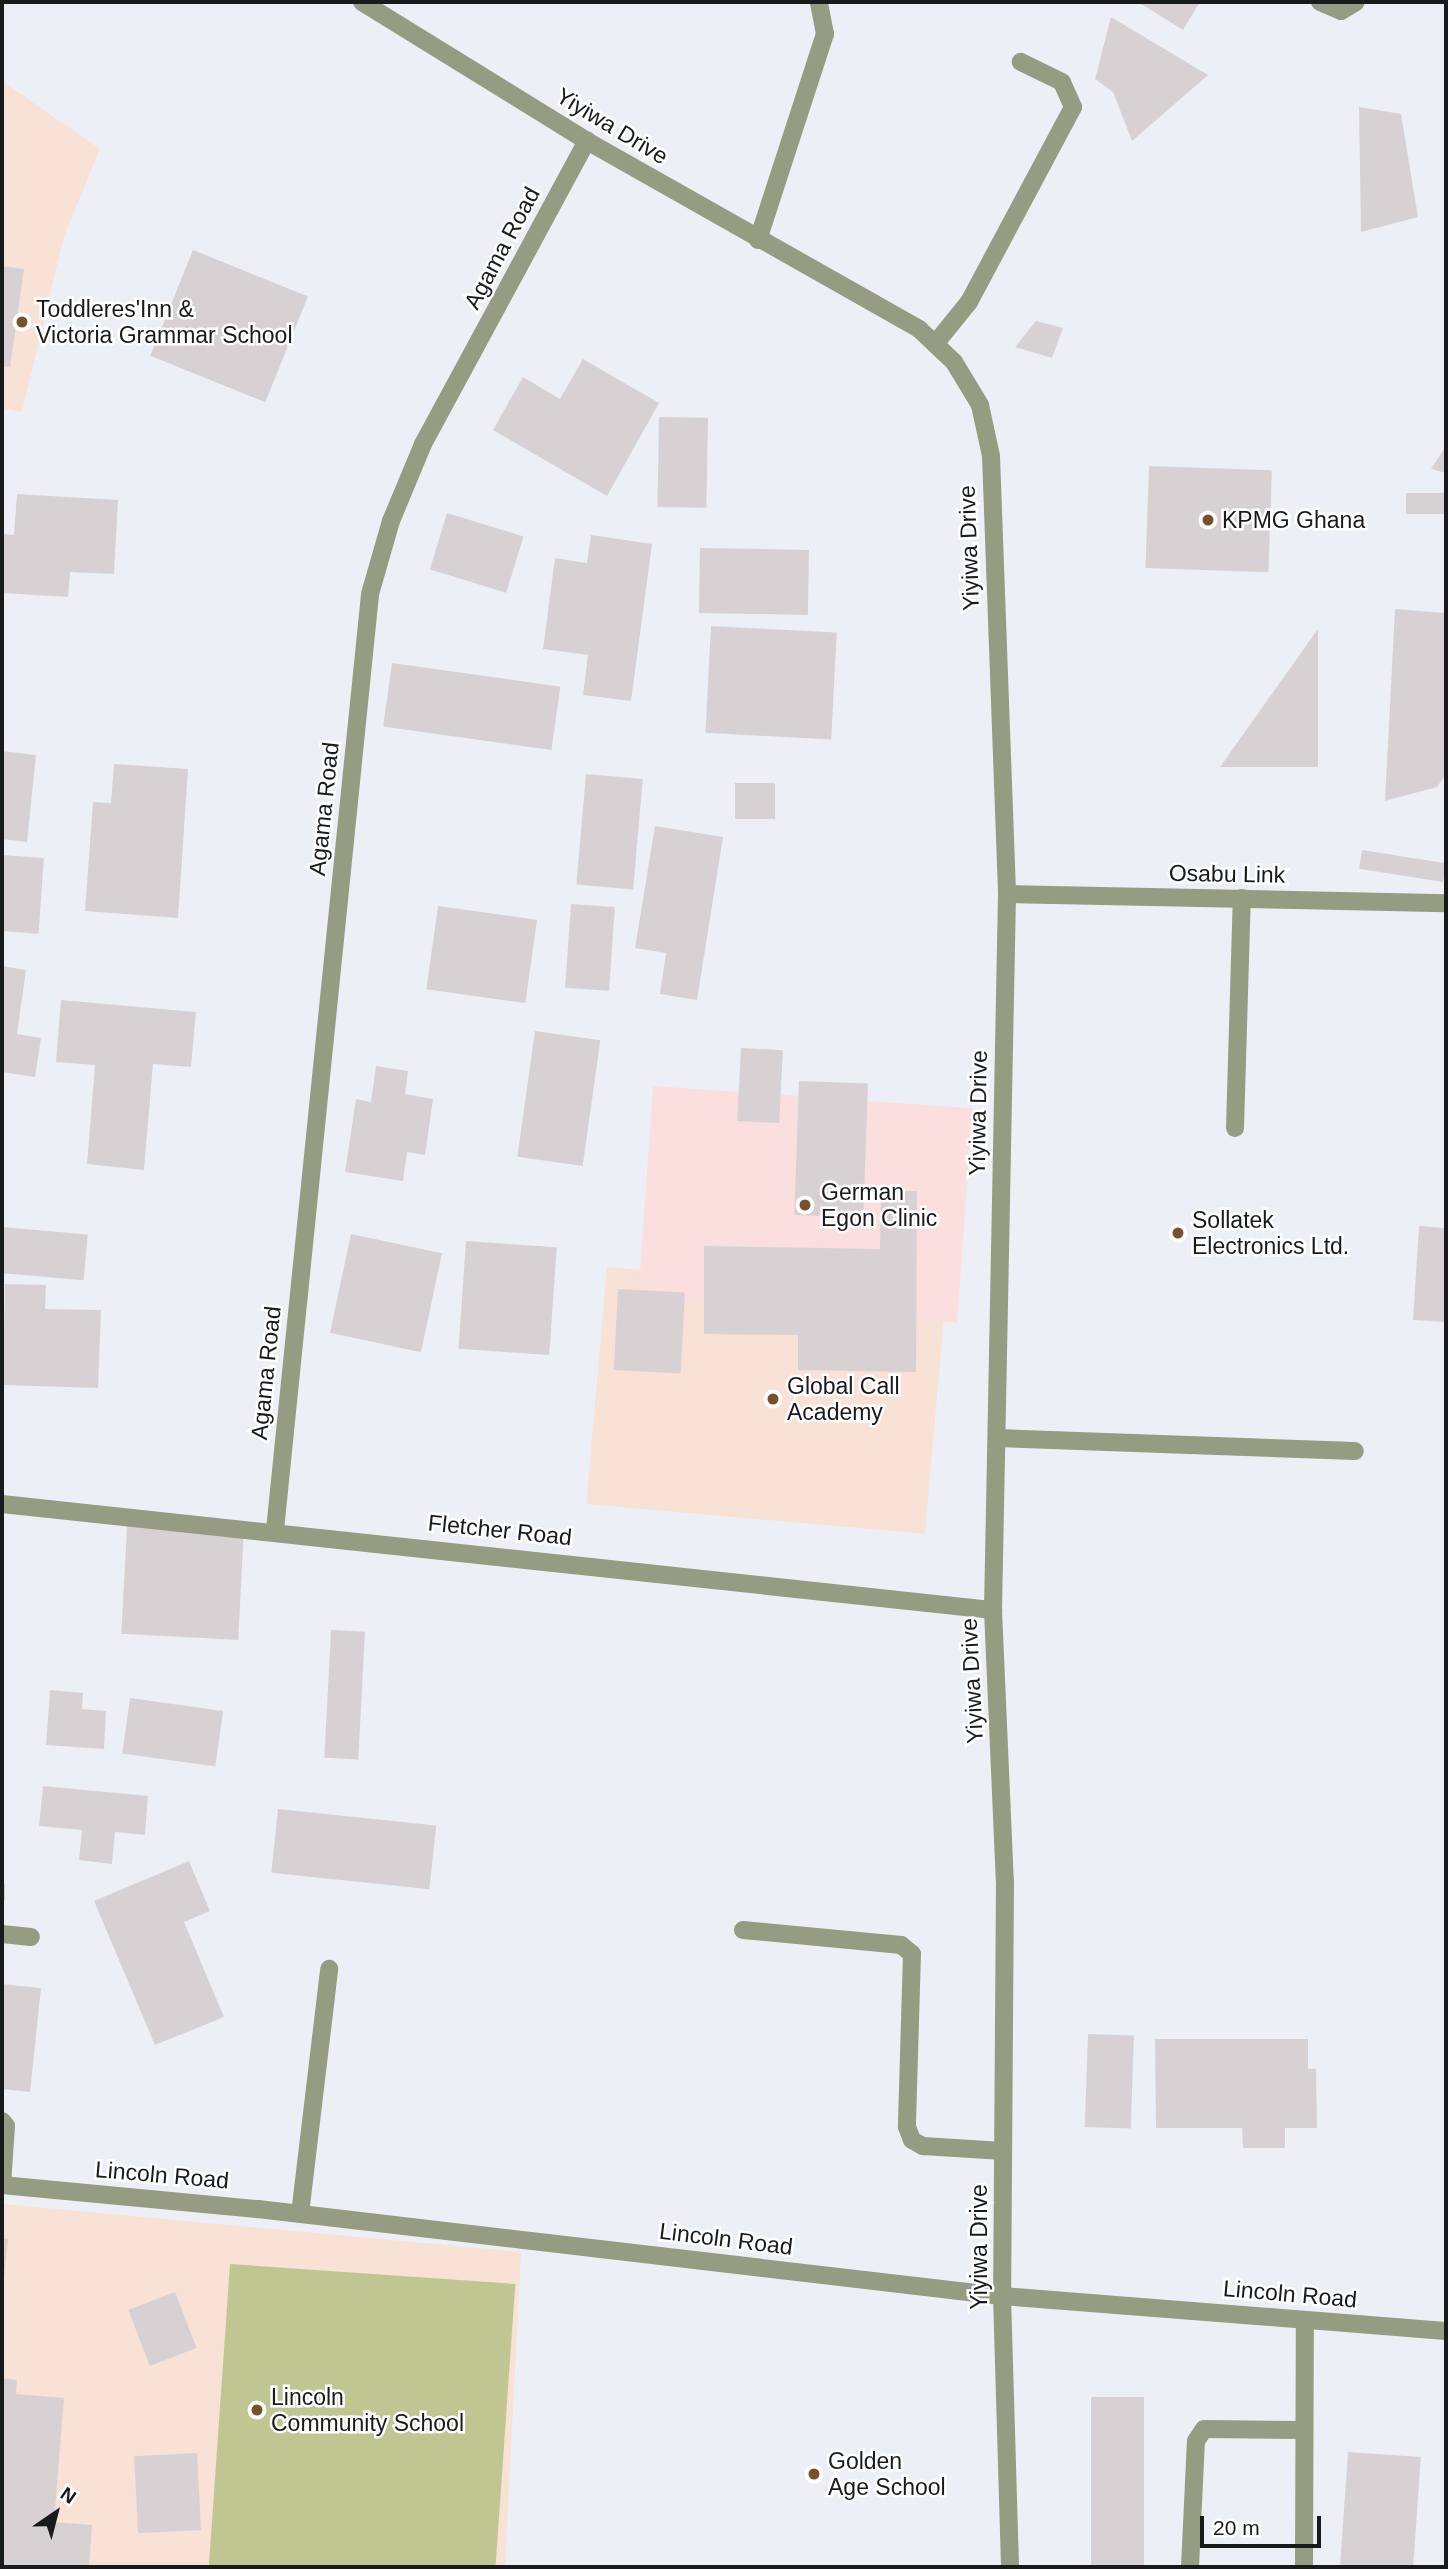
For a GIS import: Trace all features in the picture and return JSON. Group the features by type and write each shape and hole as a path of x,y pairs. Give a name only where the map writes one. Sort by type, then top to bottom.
{"street":[{"name":"Yiyiwa Drive","path":"362,2 587,141 919,329 954,362 981,405 991,456 1007,894 993,1609 1006,1881 1002,2296 1010,2567"},
{"path":"758,240 825,34 819,2"},
{"path":"1320,2 1341,10 1356,2"},
{"path":"935,344 969,302 1073,107 1062,82 1021,62"},
{"name":"Agama Road","path":"275,1530 370,594 391,521 423,444 587,141"},
{"name":"Osabu Link","path":"1007,894 1446,903"},
{"path":"1235,1128 1242,898"},
{"path":"997,1438 1356,1451"},
{"name":"Fletcher Road","path":"2,1504 275,1530 993,1609"},
{"path":"743,1930 885,1941 912,1954 907,2127 912,2140 923,2146 1003,2151"},
{"path":"2,1934 31,1937"},
{"path":"300,2214 329,1969"},
{"path":"2,2121 5,2126 2,2185"},
{"name":"Lincoln Road","path":"2,2185 300,2214 1002,2296 1446,2331"},
{"path":"1304,2567 1305,2320"},
{"path":"1190,2567 1196,2441 1204,2429 1303,2430"}],"shaded area":[{"name":"Toddleres'Inn & Victoria Grammar School","path":"2,81 100,149 64,236 22,412 2,408"},
{"name":"German Egon Clinic","path":"653,1086 972,1108 957,1323 638,1300"},
{"name":"Global Call Academy","path":"607,1267 946,1297 925,1534 586,1504"},
{"name":"Lincoln Community School","path":"2,2204 521,2252 505,2567 2,2567"}],"green space":[{"path":"230,2264 515,2284 496,2567 209,2567"}],"building":[{"path":"1138,2 1200,2 1183,30"},
{"path":"1111,17 1208,75 1132,141 1113,92 1095,79"},
{"path":"1359,107 1401,114 1418,217 1361,232"},
{"path":"193,250 308,296 265,402 150,356"},
{"path":"2,266 24,269 10,367 2,366"},
{"path":"1036,321 1063,328 1052,358 1015,347"},
{"path":"583,359 659,403 607,496 493,430 523,377 560,399"},
{"path":"659,417 708,418 706,508 657,507"},
{"path":"1446,446 1446,473 1431,469"},
{"name":"KPMG Ghana","path":"1149,466 1272,470 1268,572 1145,568"},
{"path":"1406,493 1446,493 1446,514 1406,514"},
{"path":"17,494 118,500 114,574 70,572 68,597 2,593 3,534 14,535"},
{"path":"447,513 524,536 506,593 430,569"},
{"path":"591,535 652,544 631,701 583,695 588,655 543,649 555,558 587,563"},
{"path":"700,548 809,550 808,615 699,613"},
{"path":"1395,609 1446,613 1446,774 1437,787 1385,801"},
{"path":"711,626 837,633 831,739 705,733"},
{"path":"1318,629 1318,767 1220,767"},
{"path":"392,663 560,687 551,750 383,726"},
{"path":"2,751 36,755 27,842 2,839"},
{"path":"114,764 188,769 178,918 85,911 93,802 111,803"},
{"path":"586,774 643,779 633,890 576,885"},
{"path":"735,783 775,783 775,819 735,819"},
{"path":"655,826 723,837 697,1000 660,994 666,953 635,948"},
{"path":"1362,850 1446,863 1443,882 1359,869"},
{"path":"2,855 44,858 39,934 2,931"},
{"path":"571,904 615,907 609,991 565,988"},
{"path":"438,906 537,920 525,1003 426,989"},
{"path":"2,966 26,970 17,1034 41,1038 35,1077 2,1072"},
{"path":"61,1000 196,1012 191,1067 153,1064 144,1170 87,1164 95,1065 56,1062"},
{"path":"535,1031 600,1040 583,1166 517,1157"},
{"path":"741,1048 783,1050 779,1123 737,1121"},
{"path":"376,1066 408,1071 405,1094 433,1099 425,1155 407,1152 403,1181 345,1172 356,1099 371,1102"},
{"path":"799,1081 868,1083 863,1217 794,1215"},
{"path":"881,1191 917,1191 916,1372 798,1370 798,1335 704,1334 704,1246 880,1249"},
{"path":"1444,1217 1446,1322 1413,1320 1419,1226 1444,1228"},
{"path":"2,1227 88,1234 84,1280 2,1273"},
{"path":"351,1234 442,1253 421,1352 330,1333"},
{"path":"466,1241 557,1247 549,1355 458,1349"},
{"path":"5,1284 46,1285 45,1309 101,1310 98,1388 3,1385"},
{"path":"618,1289 685,1293 681,1373 614,1370"},
{"path":"127,1526 244,1532 238,1640 121,1634"},
{"path":"331,1630 365,1632 358,1760 324,1758"},
{"path":"50,1690 83,1693 82,1709 106,1711 104,1749 46,1745"},
{"path":"130,1698 223,1711 215,1767 122,1753"},
{"path":"43,1786 148,1796 145,1835 115,1832 112,1864 79,1860 82,1830 39,1826"},
{"path":"278,1809 436,1826 429,1889 271,1873"},
{"path":"189,1861 210,1911 184,1922 224,2017 155,2045 94,1901"},
{"path":"2,1884 5,1884 5,1900 2,1900"},
{"path":"2,1984 41,1988 30,2092 2,2089"},
{"path":"1088,2034 1134,2036 1131,2129 1085,2127"},
{"path":"1155,2039 1308,2039 1308,2069 1316,2069 1317,2128 1285,2128 1285,2148 1243,2148 1242,2128 1156,2128"},
{"path":"2,2238 8,2239 4,2277 2,2277"},
{"path":"175,2292 197,2348 150,2366 128,2310"},
{"path":"2,2378 17,2380 16,2394 64,2398 54,2522 92,2525 89,2567 2,2567"},
{"path":"1091,2397 1144,2397 1144,2567 1091,2567"},
{"path":"1348,2452 1421,2457 1413,2567 1340,2567"},
{"path":"197,2453 201,2530 138,2533 134,2456"}],"place":[{"name":"Toddleres'Inn & Victoria Grammar School","path":"22,322"},
{"name":"KPMG Ghana","path":"1208,520"},
{"name":"German Egon Clinic","path":"805,1205"},
{"name":"Sollatek Electronics Ltd.","path":"1178,1233"},
{"name":"Global Call Academy","path":"773,1399"},
{"name":"Lincoln Community School","path":"257,2410"},
{"name":"Golden Age School","path":"814,2474"}]}
